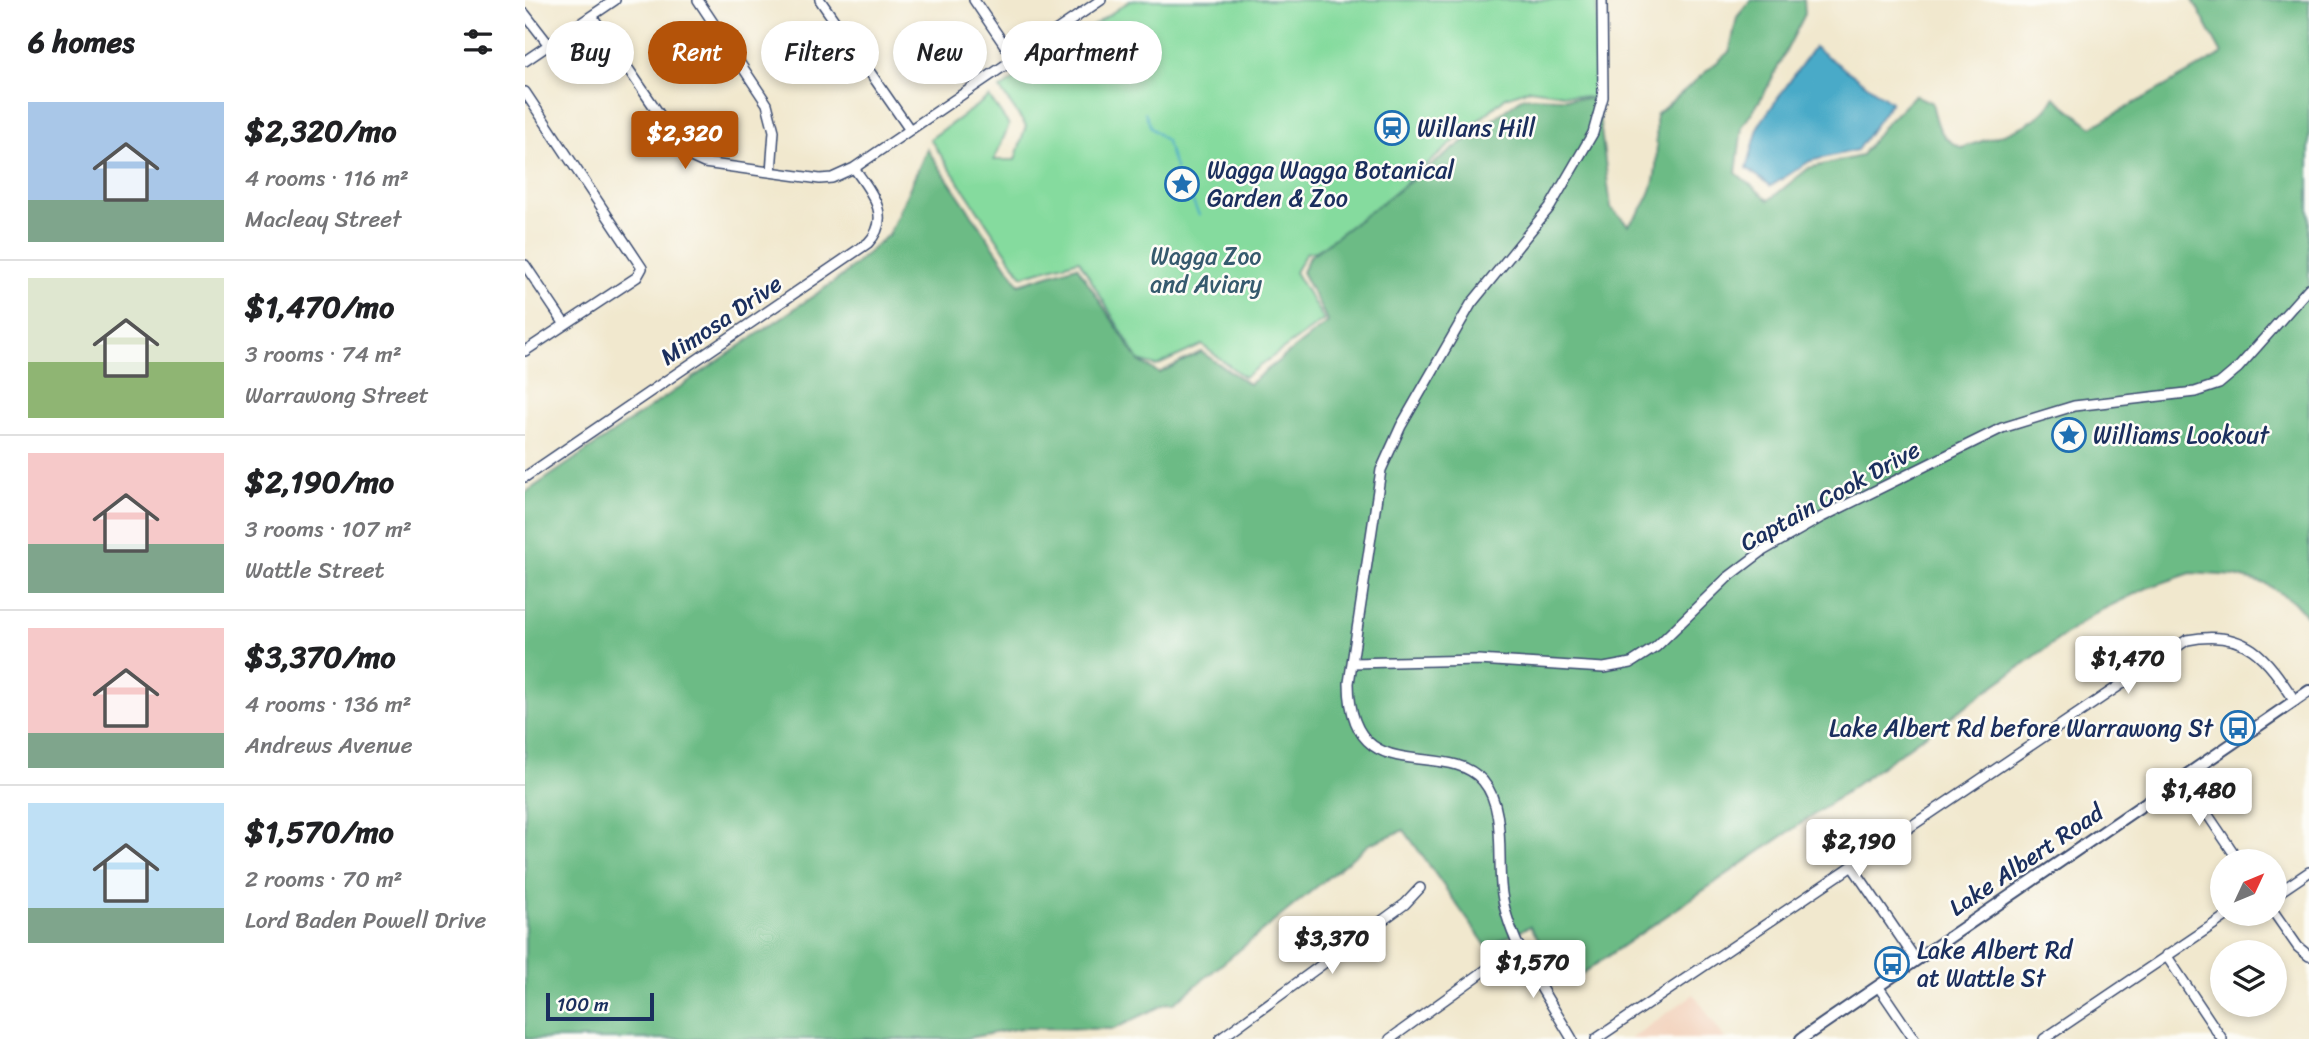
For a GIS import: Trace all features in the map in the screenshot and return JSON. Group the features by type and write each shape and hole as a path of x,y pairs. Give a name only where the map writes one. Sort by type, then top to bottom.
{"main road":[{"name":"Lake Albert Road","path":"1801,1039 2309,691"}],"street":[{"path":"584,21 615,0"},
{"path":"698,0 767,104 774,131 771,172"},
{"path":"820,0 910,130"},
{"path":"974,0 1001,40"},
{"path":"1070,21 1101,0"},
{"path":"1572,1039 1519,946 1503,903 1496,815 1491,793 1484,783 1467,769 1398,758 1371,742 1352,715 1349,699 1381,470 1401,426 1471,304 1550,207 1593,132 1603,97 1602,0"},
{"path":"525,14 546,40"},
{"path":"592,16 684,150 704,163 820,179 854,168 1001,68"},
{"path":"525,61 546,46"},
{"path":"525,92 642,268 636,277 525,351"},
{"name":"Mimosa Drive","path":"525,477 868,243 880,226 879,209 854,168"},
{"path":"525,265 564,323"},
{"name":"Captain Cook Drive","path":"1352,663 1478,660 1604,668 1631,663 1656,648 1727,578 1764,550 1821,518 2002,428 2074,406 2196,393 2219,384 2238,368 2309,289"},
{"path":"1596,1039 2187,640 2227,638 2253,649 2273,667 2295,701"},
{"path":"2183,778 2231,849"},
{"path":"1852,866 1916,960"},
{"path":"2287,887 2309,872"},
{"path":"1220,1039 1405,904 1420,888"},
{"path":"2044,1039 2211,926"},
{"path":"2283,926 2298,947 2309,956"},
{"path":"1390,1039 1519,946"},
{"path":"2166,956 2222,1039"},
{"path":"1878,986 1914,1039"}],"shaded area":[{"path":"1694,994 1725,1039 1630,1039"}],"green space":[{"name":"Wagga Wagga Botanical Garden & Zoo","path":"1131,0 1597,0 1597,99 1530,89 1506,97 1330,248 1306,253 1295,272 1324,320 1244,377 1202,345 1156,366 1139,361 1079,260 1022,276 930,139 989,97 1009,125 994,160 1015,160 1026,126 1000,89 1007,84 1162,84 1162,21 1100,21"},
{"path":"1751,0 1804,0 1805,14 1764,94 1742,127 1736,173 1769,200 1809,168 1861,156 1882,128 1915,95 1932,103 1944,136 1962,148 2026,124 2038,117 2054,97 2092,127 2222,54 2193,0 2309,0 2309,619 2293,601 2266,584 2235,576 2191,573 2147,588 2095,613 1825,807 1567,984 1530,926 1487,947 1404,830 1369,844 1173,1004 1167,1003 1114,1029 1020,1028 963,1039 525,1039 525,493 841,277 889,234 927,149 1019,284 1077,266 1139,361 1159,373 1201,352 1249,384 1328,322 1302,272 1309,257 1523,97 1597,99 1611,208 1628,225 1647,200 1652,187 1656,161 1656,115 1730,51 1737,17"}],"water":[{"path":"1814,47 1891,102 1857,150 1810,161 1771,186 1747,168 1759,125"}],"waterway":[{"path":"1145,112 1151,128 1166,141 1176,170"},
{"path":"1184,179 1188,192"},
{"path":"1190,196 1199,215"}],"place":[{"name":"Willans Hill","path":"1392,128"},
{"name":"Wagga Wagga Botanical Garden & Zoo","path":"1182,184"},
{"name":"Williams Lookout","path":"2069,435"},
{"name":"Lake Albert Rd before Warrawong St","path":"2238,728"},
{"name":"Lake Albert Rd at Wattle St","path":"1892,964"}],"park label":[{"name":"Wagga Zoo and Aviary","path":"1206,270"}]}
